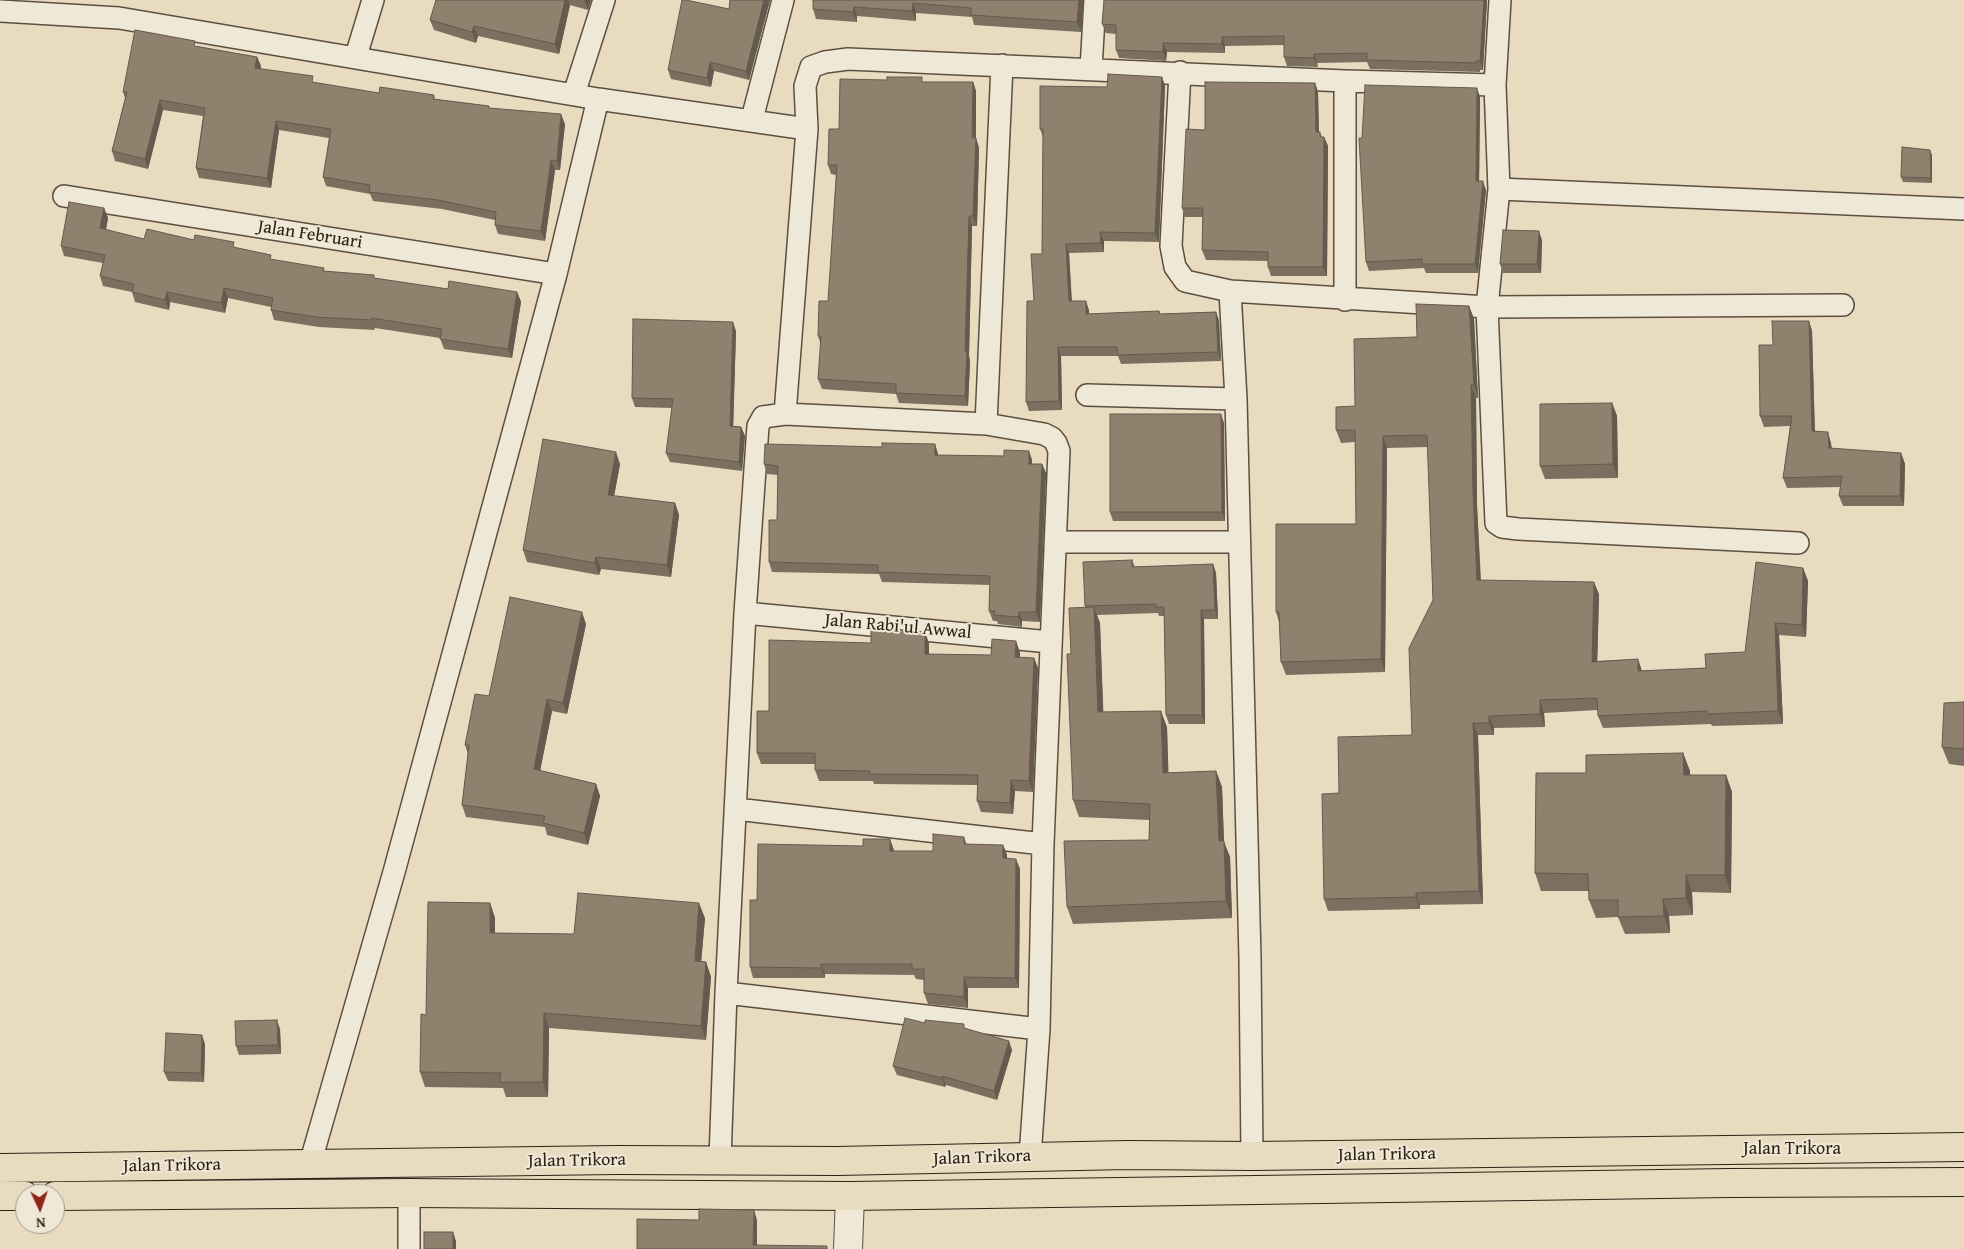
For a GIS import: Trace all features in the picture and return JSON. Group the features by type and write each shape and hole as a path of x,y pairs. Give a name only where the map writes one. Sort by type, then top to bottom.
{"main road":[{"name":"Jalan Trikora","path":"0,1168 720,1159 837,1161 1030,1157 1964,1147"},
{"path":"616,1195 617,1160"},
{"name":"Jalan Trikora","path":"65,1196 409,1193 850,1196 1729,1182 1964,1182"},
{"path":"0,1196 15,1196"}],"street":[{"path":"356,56 374,0"},
{"path":"574,94 604,0"},
{"path":"752,119 782,0"},
{"path":"1091,69 1095,0"},
{"path":"1500,0 1495,86 1499,189 1486,307 1496,523 1502,527 1518,529 1798,543"},
{"path":"0,11 120,18 356,56 598,99 752,119 807,129"},
{"path":"785,414 807,129 805,86 811,67 825,62 848,59 1495,86"},
{"path":"986,424 1002,65"},
{"path":"1180,72 1171,246 1174,267 1185,281 1230,291 1345,300 1486,307 1843,305"},
{"path":"1345,81 1345,300"},
{"path":"310,1164 394,872 556,274 598,99"},
{"path":"1499,189 1964,209"},
{"name":"Jalan Februari","path":"64,196 556,274"},
{"path":"1230,291 1236,399 1238,542 1250,959 1252,1156"},
{"path":"1087,395 1236,399"},
{"path":"720,1159 726,993 745,613 760,420 768,415 785,414 986,424 1044,434 1052,438 1059,451 1043,844 1039,1029 1030,1157"},
{"path":"1067,542 1238,542"},
{"name":"Jalan Rabi'ul Awwal","path":"745,613 1050,642"},
{"path":"736,809 1043,844"},
{"path":"726,993 1039,1029"},
{"path":"409,1193 409,1249"},
{"path":"848,1249 850,1196"}],"building":[{"path":"436,0 565,0 555,44 474,26 472,32 430,20"},
{"path":"682,0 729,9 730,0 764,0 746,71 710,62 707,78 668,70"},
{"path":"813,0 1079,0 1077,22 971,15 971,8 913,3 912,11 854,7 853,12 813,9"},
{"path":"1104,0 1484,0 1480,61 1476,61 1476,63 1367,60 1367,53 1314,54 1314,58 1284,57 1284,36 1222,37 1222,44 1163,43 1163,52 1116,50 1116,25 1102,24"},
{"path":"135,30 195,41 194,46 257,57 255,68 313,76 312,82 379,93 380,87 434,95 433,99 489,106 489,108 561,114 557,161 551,160 541,231 495,225 496,212 438,200 369,192 370,185 323,177 331,129 276,121 267,178 196,168 205,108 160,100 145,159 112,151 127,92 123,92"},
{"path":"1108,74 1162,77 1155,233 1100,232 1101,243 1066,244 1069,301 1086,301 1086,314 1159,311 1160,314 1216,312 1218,352 1118,355 1117,347 1058,347 1059,401 1026,402 1027,301 1034,301 1031,254 1042,254 1043,129 1040,129 1040,86 1107,87"},
{"path":"887,77 922,77 922,82 973,82 972,138 976,138 973,216 969,216 965,396 896,393 896,384 818,379 821,336 818,336 819,301 828,301 837,165 828,165 829,129 839,129 840,79 887,80"},
{"path":"1205,82 1315,83 1316,132 1320,132 1320,137 1324,137 1323,267 1268,267 1268,252 1202,250 1203,208 1182,208 1186,129 1205,130"},
{"path":"1365,85 1477,88 1476,181 1483,181 1475,264 1422,264 1422,259 1366,262 1359,138 1362,138"},
{"path":"1902,147 1930,150 1931,178 1901,177"},
{"path":"69,202 104,208 100,228 144,239 147,229 194,240 195,235 234,242 233,247 271,255 270,259 324,268 323,271 374,275 374,278 448,289 449,281 517,292 508,349 440,339 442,329 371,318 371,320 316,317 271,310 273,298 224,288 221,303 167,292 165,300 132,292 134,284 100,276 105,255 61,246"},
{"path":"1503,230 1539,231 1537,264 1500,264"},
{"path":"1416,304 1469,306 1474,385 1471,385 1477,580 1594,582 1592,662 1638,659 1638,671 1706,668 1705,654 1745,652 1756,562 1803,568 1802,625 1775,623 1778,711 1707,714 1707,711 1598,716 1597,698 1540,700 1540,714 1489,716 1489,723 1473,723 1479,891 1416,893 1416,897 1324,899 1322,794 1339,793 1338,737 1412,735 1409,648 1433,600 1427,435 1383,436 1381,659 1281,662 1279,612 1276,612 1276,524 1356,524 1355,430 1336,430 1336,407 1355,406 1354,339 1417,337"},
{"path":"633,319 733,322 730,426 741,427 739,462 666,453 673,399 632,398"},
{"path":"1772,321 1809,321 1812,431 1828,432 1829,448 1901,453 1900,496 1839,496 1842,476 1783,478 1792,416 1760,416 1759,345 1773,345"},
{"path":"1612,403 1613,464 1540,466 1540,404"},
{"path":"1110,414 1221,414 1222,512 1110,512"},
{"path":"543,439 616,452 608,495 675,503 667,565 596,557 595,563 523,550"},
{"path":"882,443 935,444 935,455 1004,456 1004,450 1029,451 1029,464 1042,464 1036,612 1019,612 1018,617 994,615 995,611 989,611 990,576 878,572 878,565 769,562 769,520 777,520 778,466 764,464 765,444 882,447"},
{"path":"1132,560 1132,567 1213,564 1215,610 1201,610 1202,715 1166,715 1164,607 1156,607 1156,604 1085,606 1083,562"},
{"path":"510,597 582,612 563,703 547,699 534,769 596,784 584,833 543,823 545,816 462,805 469,745 465,745 475,694 489,696"},
{"path":"1094,607 1098,712 1161,711 1163,773 1216,771 1219,841 1224,841 1226,901 1067,907 1064,841 1149,840 1150,804 1073,800 1067,654 1071,654 1069,608"},
{"path":"871,627 925,632 925,654 991,655 992,639 1016,641 1015,657 1034,658 1029,781 1011,780 1010,803 977,801 978,775 870,774 870,771 815,770 815,753 757,753 757,711 769,711 769,640 871,643"},
{"path":"1964,702 1964,749 1942,747 1944,703"},
{"path":"1683,753 1684,775 1726,775 1725,875 1686,875 1686,898 1663,899 1664,916 1618,917 1618,900 1589,900 1588,874 1535,873 1536,773 1586,773 1586,755"},
{"path":"933,834 964,837 964,844 1003,845 1003,858 1016,859 1015,978 964,977 964,997 924,993 924,969 912,969 912,964 821,964 821,968 750,967 750,900 757,900 758,844 863,846 863,839 890,839 890,851 933,851"},
{"path":"578,893 699,903 695,961 706,962 701,1026 544,1013 543,1082 500,1082 501,1073 420,1072 421,1014 426,1015 428,902 490,903 490,933 574,934"},
{"path":"905,1018 925,1023 925,1020 964,1024 964,1028 1009,1041 994,1091 942,1076 942,1078 893,1066"},
{"path":"277,1020 278,1045 236,1046 235,1021"},
{"path":"166,1033 202,1035 201,1073 164,1072"},
{"path":"699,1209 754,1210 753,1245 827,1246 827,1249 637,1249 637,1219 699,1220"},
{"path":"424,1232 453,1232 453,1249 424,1249"}]}
